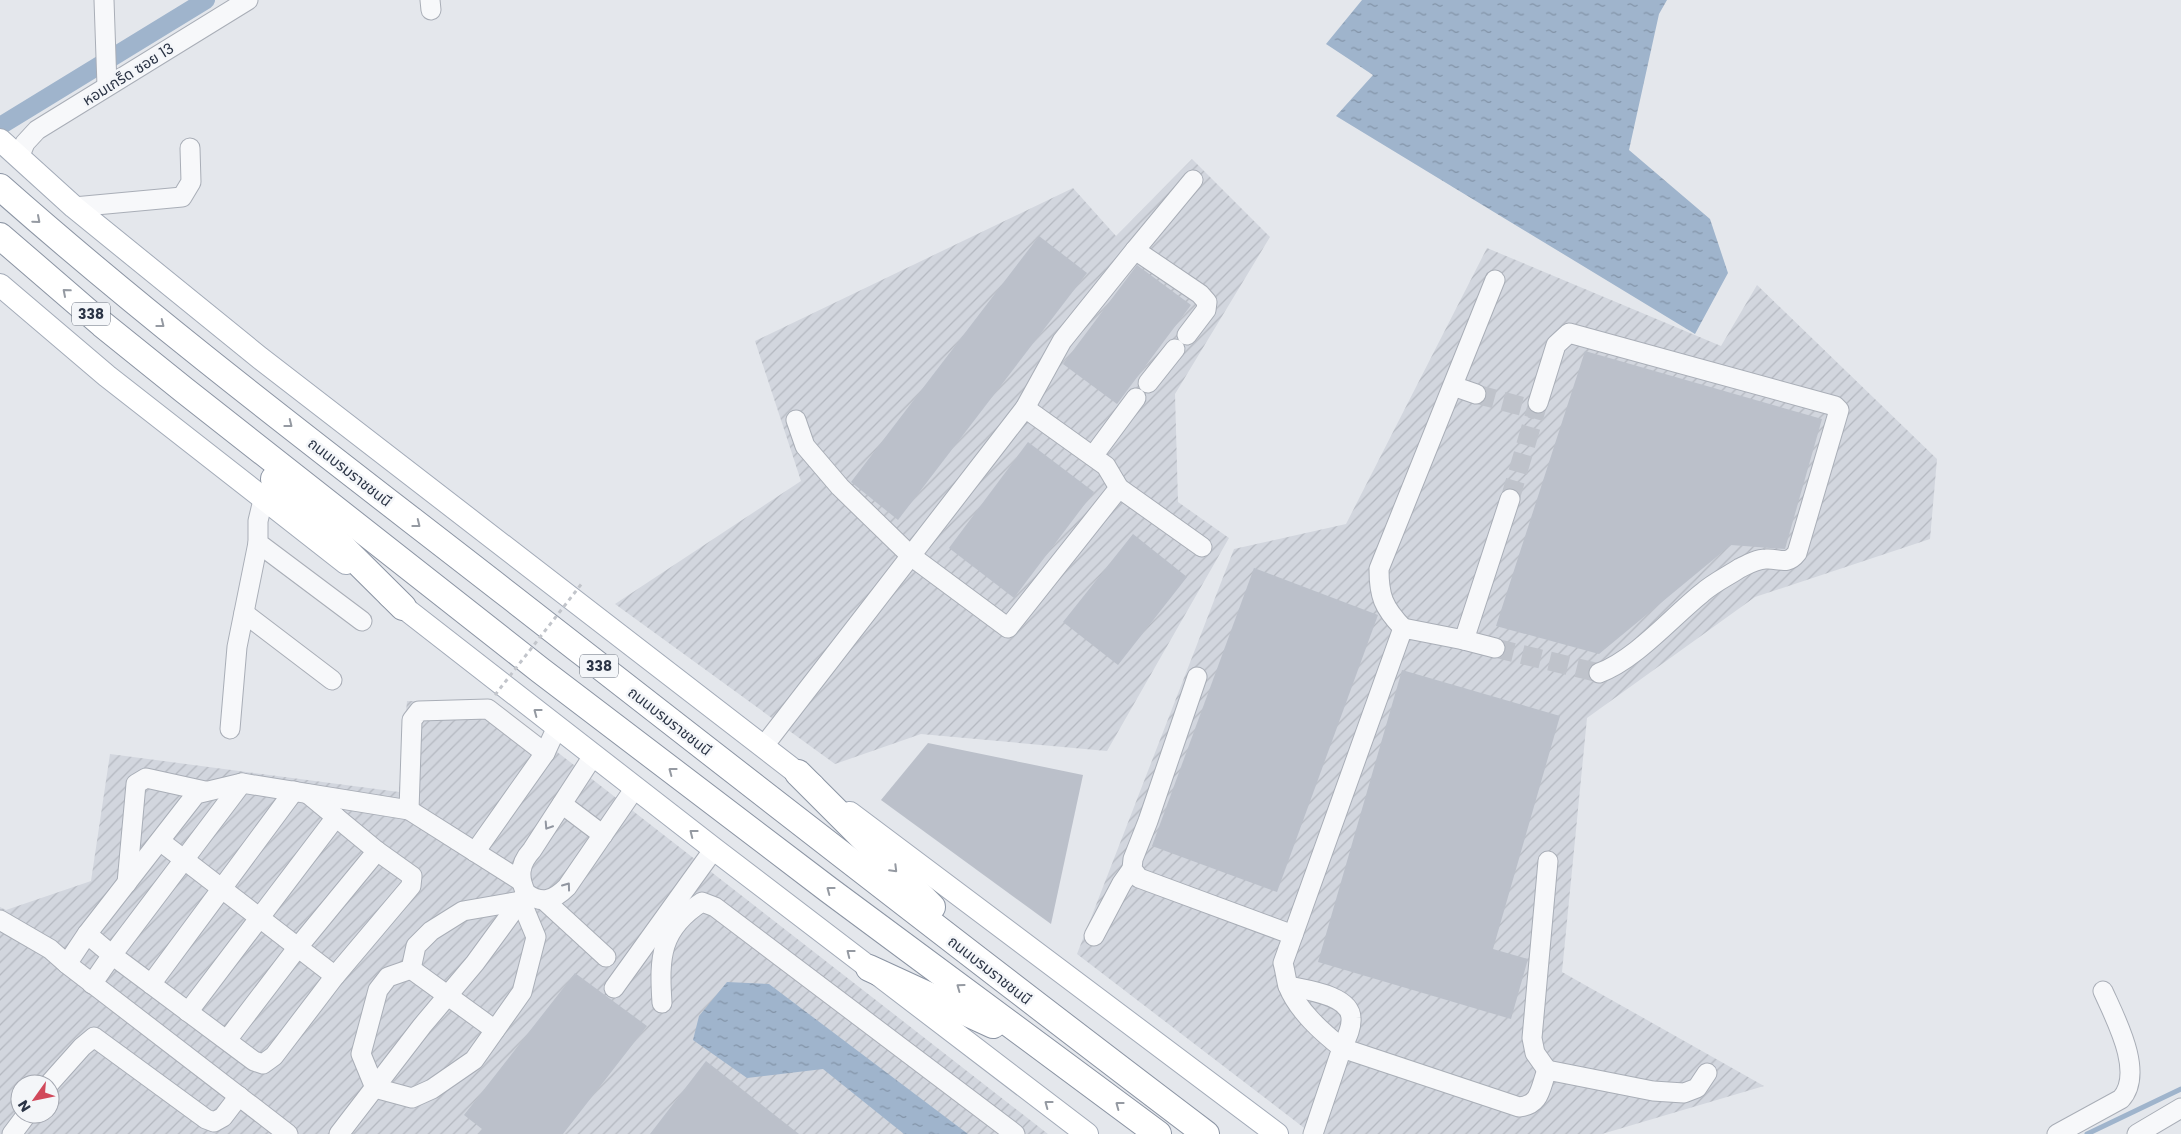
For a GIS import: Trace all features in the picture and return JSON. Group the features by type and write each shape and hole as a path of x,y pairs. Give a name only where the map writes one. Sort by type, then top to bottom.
{"highway":[{"name":"ถนนบรมราชชนนี","path":"0,187 62,242 234,382 1015,990 1206,1134"},
{"name":"ถนนบรมราชชนนี","path":"0,236 102,324 184,390 548,676 829,890 1158,1134"},
{"path":"184,390 403,607"},
{"path":"798,773 1015,990"},
{"path":"868,968 1041,1047"}],"main road":[{"path":"1,141 74,207 260,358 798,773 1277,1134"},
{"path":"0,285 107,376 263,500 868,968 1087,1134"}],"street":[{"path":"104,0 107,86"},
{"name":"หอมเกร็ด ซอย 13","path":"20,158 25,143 37,130 248,0"},
{"path":"74,207 182,197 191,182 190,148"},
{"path":"763,746 1025,408 1062,341 1193,180"},
{"path":"1135,250 1200,294 1207,302 1206,310 1148,382"},
{"path":"1495,280 1379,568 1379,592 1388,613 1402,628 1495,648"},
{"path":"1538,403 1556,344 1569,333 1835,406 1839,410 1797,553 1792,559 1784,562 1766,559 1742,567 1702,592 1662,628 1612,668 1599,673"},
{"path":"1453,386 1476,394"},
{"path":"1093,456 1136,398"},
{"path":"1025,408 1106,466 1119,488 1202,547"},
{"path":"796,420 805,446 840,487 911,556 1008,628 1119,488"},
{"path":"1464,640 1510,499"},
{"path":"230,729 237,647 258,543 258,521 263,500"},
{"path":"258,543 362,621"},
{"path":"244,613 332,680"},
{"path":"1402,628 1283,963 1288,986 1298,1004 1324,1034 1342,1048 1519,1107 1528,1106 1536,1101 1547,1070"},
{"path":"1094,936 1132,869 1133,859 1148,822 1198,677"},
{"path":"410,810 412,720 419,711 488,709 545,753"},
{"path":"475,852 545,753 557,727"},
{"path":"375,1088 412,1098 432,1089 474,1060 522,992 536,937 522,892 521,867 525,858 593,756"},
{"path":"127,883 136,784 146,778 205,791"},
{"path":"92,984 242,783"},
{"path":"67,964 196,794 242,783 410,810 475,852 522,892 545,901 606,957"},
{"path":"545,901 556,898 567,888 635,788"},
{"path":"88,934 112,955 188,1012 254,1061 263,1064 274,1056 335,976 411,886 412,876 301,792"},
{"path":"151,984 221,887 301,792"},
{"path":"562,804 603,835"},
{"path":"188,1012 336,817"},
{"path":"160,840 335,976"},
{"path":"614,988 714,849"},
{"path":"227,1040 298,947 377,851"},
{"path":"1548,861 1532,1038 1535,1053 1547,1070 1653,1091 1684,1093 1697,1088 1707,1073"},
{"path":"1132,869 1139,878 1293,935"},
{"path":"411,969 416,946 431,931 462,911 522,892"},
{"path":"339,1134 475,962 522,892"},
{"path":"662,1003 660,976 664,942 686,912 702,902 715,907 1015,1134"},
{"path":"0,920 50,949 92,984 288,1134"},
{"path":"411,969 495,1030"},
{"path":"375,1088 360,1054 378,990 388,977 411,969"},
{"path":"1288,986 1334,997 1346,1007 1352,1016 1351,1025 1313,1134"},
{"path":"2057,1134 2121,1099 2127,1094 2130,1085 2129,1061 2124,1041 2103,991"},
{"path":"58,1074 82,1047 94,1037 206,1119 214,1122 223,1117 239,1096"},
{"path":"2137,1134 2181,1108"}],"path":[{"path":"494,695 583,582"}],"shaded area":[{"path":"1192,159 1270,237 1175,394 1178,502 1229,538 1107,751 921,734 835,764 615,604 801,481 755,341 1073,188 1116,236"},
{"path":"1487,248 1721,346 1757,285 1937,459 1930,539 1755,597 1587,718 1562,972 1764,1086 1602,1134 1312,1134 1077,954 1234,549 1346,524"},
{"path":"407,701 493,702 1048,1134 0,1134 0,907 6,910 91,881 110,754 399,792"}],"water":[{"path":"1362,0 1667,0 1659,14 1629,150 1710,219 1728,273 1695,334 1336,116 1373,75 1326,44"},
{"path":"727,982 769,984 968,1134 904,1134 823,1069 747,1078 693,1040 699,1016"}],"building":[{"path":"1039,236 1087,273 898,520 851,482"},
{"path":"1137,265 1191,305 1117,404 1063,364"},
{"path":"1585,351 1822,419 1785,549 1731,545 1599,654 1496,626"},
{"path":"1028,442 1094,492 1014,598 949,548"},
{"path":"1133,534 1187,577 1118,665 1063,622"},
{"path":"1254,568 1378,615 1277,892 1152,846"},
{"path":"1402,670 1560,716 1493,949 1528,959 1511,1019 1318,962"},
{"path":"928,743 1083,775 1051,924 881,800"},
{"path":"575,973 647,1026 563,1134 478,1134 482,1129 464,1115"},
{"path":"706,1061 799,1134 650,1134"}],"waterway":[{"path":"0,126 206,0"},
{"path":"2087,1134 2181,1089"}],"tunnel":[{"path":"1476,394 1536,410"},
{"path":"1510,499 1538,403"},
{"path":"1495,648 1599,673"}]}
